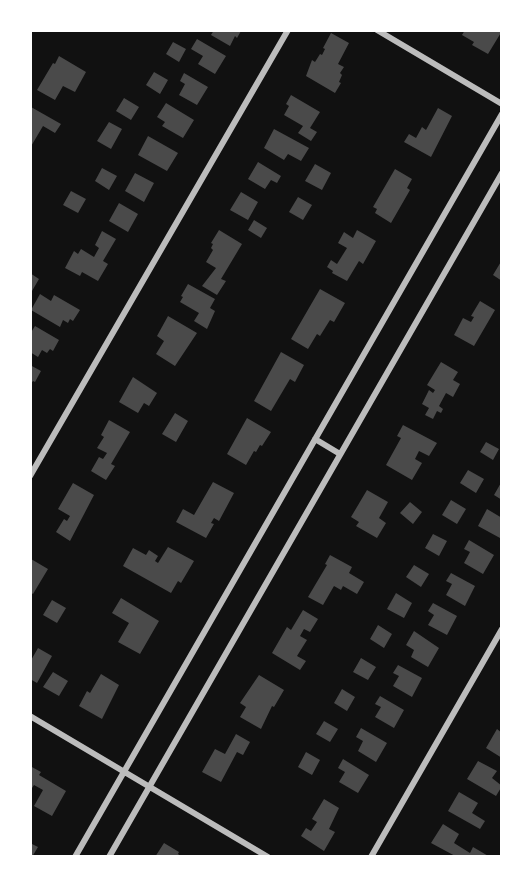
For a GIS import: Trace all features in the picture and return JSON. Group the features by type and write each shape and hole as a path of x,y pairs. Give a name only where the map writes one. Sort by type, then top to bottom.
{"street":[{"path":"30,476 288,30"},
{"path":"378,30 502,104"},
{"path":"75,857 502,114"},
{"path":"109,857 502,174"},
{"path":"315,440 340,454"},
{"path":"371,857 502,629"},
{"path":"30,716 268,857"}],"building":[{"path":"214,30 241,31 237,38 235,36 230,46 211,35"},
{"path":"465,30 502,31 488,54 472,45 474,42 462,35"},
{"path":"331,33 349,43 338,64 344,67 340,73 342,75 339,82 341,83 335,93 306,76 312,60 315,62 320,54 322,55"},
{"path":"197,39 226,56 215,74 198,64 203,56 191,49"},
{"path":"173,42 186,49 179,62 166,54"},
{"path":"59,56 86,72 75,92 63,86 55,100 37,90"},
{"path":"154,72 168,80 160,94 146,85"},
{"path":"184,73 208,87 197,105 179,95 185,84 180,81"},
{"path":"291,95 320,112 310,128 317,132 311,141 298,133 303,126 284,115"},
{"path":"124,98 139,107 131,120 116,111"},
{"path":"166,103 194,120 183,138 162,126 165,122 157,117"},
{"path":"31,107 61,124 55,133 43,126 30,148"},
{"path":"438,108 452,116 431,157 404,142 409,134 416,138 422,127 426,130"},
{"path":"109,122 122,129 111,149 97,141"},
{"path":"274,129 309,148 301,161 288,154 284,160 264,148"},
{"path":"148,136 178,153 167,171 138,155"},
{"path":"258,162 281,176 277,183 271,180 265,189 248,179"},
{"path":"315,164 331,173 322,190 305,181"},
{"path":"102,168 117,176 109,190 95,181"},
{"path":"395,169 412,179 407,188 410,190 391,223 375,213 377,209 373,207"},
{"path":"135,173 154,183 144,202 125,191"},
{"path":"71,191 86,199 78,213 63,205"},
{"path":"241,192 258,202 248,220 230,210"},
{"path":"298,197 312,205 303,220 289,212"},
{"path":"119,203 138,214 128,232 109,221"},
{"path":"254,220 267,228 261,238 248,230"},
{"path":"219,230 242,244 221,279 226,281 217,295 202,286 216,268 206,262 213,250 211,243"},
{"path":"357,230 376,241 363,264 359,261 347,281 332,273 333,271 327,267 331,260 337,264 347,248 338,243 344,232 353,238"},
{"path":"102,231 116,239 103,261 108,264 98,281 82,272 80,276 65,268 74,251 78,254 81,249 94,257 99,248 95,245"},
{"path":"502,260 502,281 493,275"},
{"path":"30,273 39,279 32,291 30,290"},
{"path":"188,284 215,299 210,308 215,311 207,329 194,321 199,313 180,302"},
{"path":"320,289 345,303 334,322 330,320 320,336 317,334 308,349 291,339"},
{"path":"40,294 51,301 54,295 80,310 73,321 70,319 68,323 63,320 60,327 31,310"},
{"path":"480,301 495,310 474,346 454,335 463,318 471,322 474,317 471,316"},
{"path":"168,316 197,333 175,366 156,354 164,341 157,336"},
{"path":"35,326 59,340 53,351 50,349 47,353 42,350 38,357 30,352 30,334"},
{"path":"281,352 304,365 295,382 290,379 271,411 254,401"},
{"path":"441,362 458,372 453,380 460,384 453,397 446,393 439,406 443,409 441,413 437,411 433,419 425,415 429,408 422,404 429,390 433,393 435,390 427,385"},
{"path":"30,365 41,371 35,382 33,381 30,385"},
{"path":"133,377 157,393 149,406 144,403 138,413 119,402"},
{"path":"175,413 188,421 176,442 162,434"},
{"path":"247,418 271,432 262,446 260,445 256,452 254,451 246,465 227,454"},
{"path":"109,420 130,432 111,464 115,466 106,480 91,471 99,457 103,459 107,453 97,448 104,437 101,435"},
{"path":"403,425 437,443 429,456 419,451 415,459 422,463 412,480 386,465 401,438 397,436"},
{"path":"486,442 499,449 493,460 480,452"},
{"path":"468,470 484,479 476,493 460,483"},
{"path":"502,481 502,500 494,495"},
{"path":"213,482 234,493 219,521 214,518 211,523 214,524 206,538 176,522 183,509 194,515"},
{"path":"73,483 94,495 70,541 56,532 64,519 67,521 70,516 58,509"},
{"path":"367,490 388,502 379,518 386,523 377,538 356,526 359,522 351,517"},
{"path":"451,500 466,509 457,524 442,515"},
{"path":"410,502 422,512 413,524 400,513"},
{"path":"487,509 502,518 500,538 478,526"},
{"path":"433,534 447,541 439,556 425,548"},
{"path":"469,540 494,555 483,574 464,563 470,552 464,549"},
{"path":"168,547 194,561 181,583 178,581 171,593 123,566 133,548 146,555 149,550 158,556 155,561 158,563"},
{"path":"330,555 352,567 349,573 364,582 357,594 343,586 341,590 334,586 323,605 308,597 327,565 325,564"},
{"path":"31,559 48,569 33,594 30,592"},
{"path":"414,565 429,574 421,587 406,577"},
{"path":"451,573 475,586 465,606 446,595 452,584 446,581"},
{"path":"396,593 412,603 404,618 387,609"},
{"path":"121,598 159,621 140,654 118,642 129,623 112,613"},
{"path":"52,600 66,608 57,623 43,615"},
{"path":"433,603 457,616 447,635 428,625 434,615 428,611"},
{"path":"303,610 318,619 310,632 304,629 300,636 307,640 297,656 306,661 300,670 272,653 287,627 291,630"},
{"path":"378,625 392,634 384,648 370,639"},
{"path":"414,631 439,648 428,667 411,657 414,650 406,645"},
{"path":"38,648 52,656 37,683 30,679 30,662"},
{"path":"361,658 376,667 368,680 353,672"},
{"path":"398,665 422,678 412,697 393,686 399,676 393,673"},
{"path":"53,672 68,681 59,696 43,687"},
{"path":"101,674 119,685 102,719 79,706 87,691 90,693"},
{"path":"259,675 284,690 274,707 272,706 261,729 240,717 246,707 240,703"},
{"path":"342,689 355,697 347,711 334,703"},
{"path":"380,696 404,710 394,728 375,717 381,707 375,704"},
{"path":"324,721 338,729 330,742 316,734"},
{"path":"361,728 387,743 376,762 358,751 363,741 356,737"},
{"path":"497,729 502,733 502,758 486,748"},
{"path":"236,734 250,742 243,755 237,752 221,782 202,772 215,749 225,754"},
{"path":"306,752 320,760 312,775 298,767"},
{"path":"343,759 369,775 358,793 339,782 345,772 338,768"},
{"path":"478,761 497,771 492,778 502,786 496,796 467,779"},
{"path":"30,766 41,772 39,775 66,791 52,816 34,806 43,790 34,785 30,791"},
{"path":"459,792 478,803 472,813 485,821 480,829 448,811"},
{"path":"324,799 339,808 329,829 335,832 324,851 301,836 306,828 311,831 317,822 312,819"},
{"path":"443,824 459,834 454,843 470,853 473,847 490,857 457,857 431,843"},
{"path":"30,843 38,847 32,857 30,857"},
{"path":"164,843 179,852 178,854 182,857 155,857"}]}
